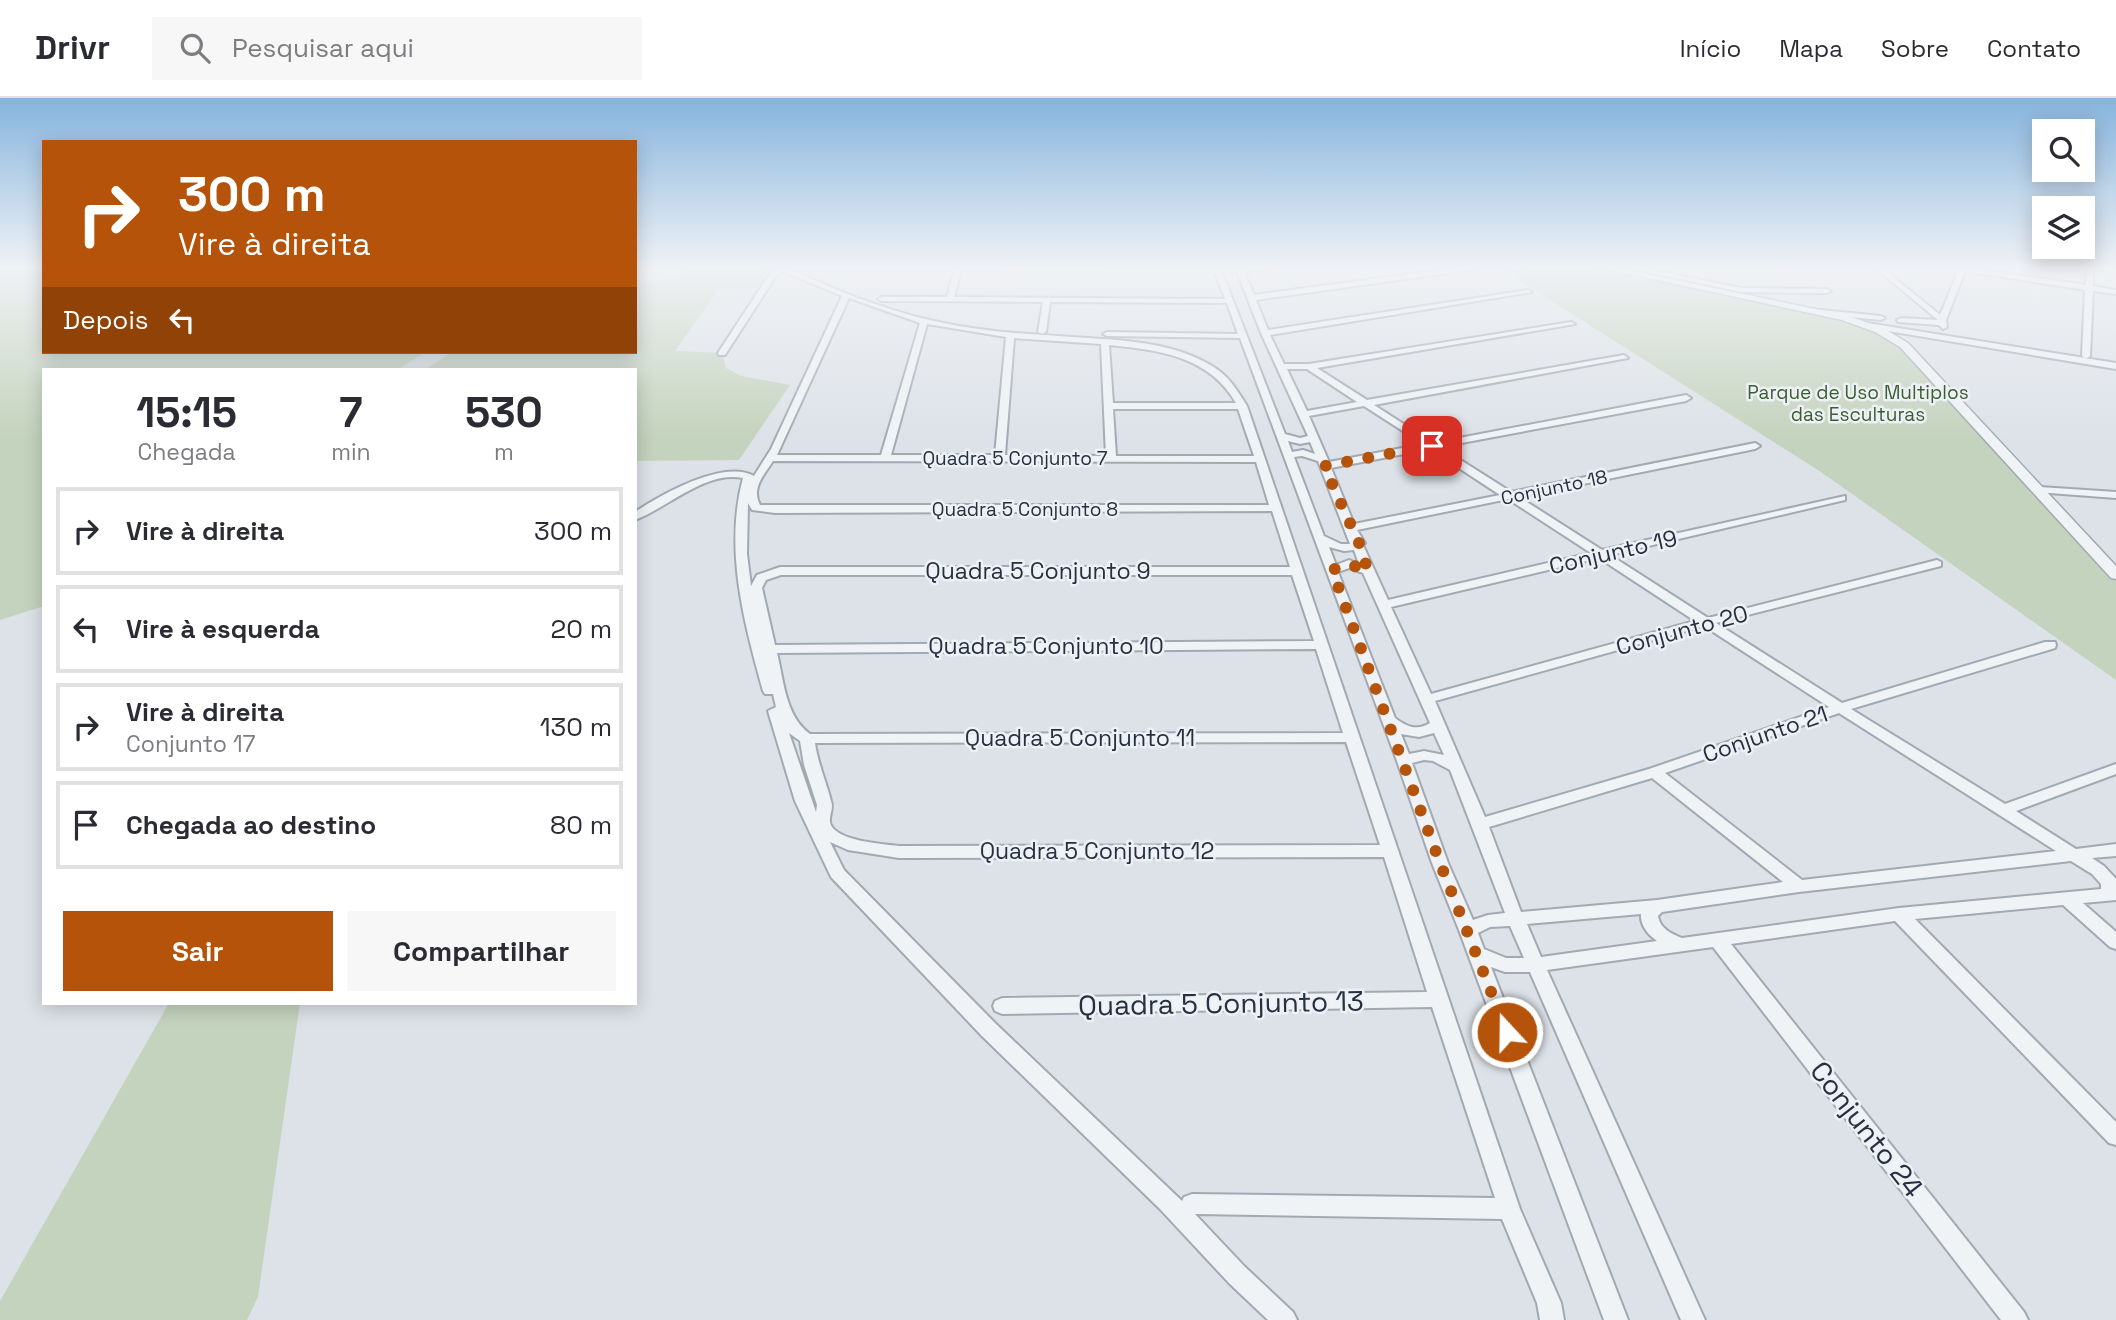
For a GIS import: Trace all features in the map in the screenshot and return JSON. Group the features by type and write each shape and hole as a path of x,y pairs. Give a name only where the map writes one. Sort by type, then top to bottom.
{"street":[{"path":"722,353 741,324"},
{"path":"771,458 833,324"},
{"path":"885,458 923,324"},
{"path":"943,324 1010,335 1157,349 1184,356 1229,382 1242,406 1509,1209 1549,1303 1552,1320"},
{"path":"982,324 1042,332 1242,338 1262,341 1354,324"},
{"path":"1042,332 1043,324"},
{"path":"1237,324 1616,1320"},
{"path":"1258,324 1262,341 1280,366 1304,414 1359,543 1368,571 1427,699 1480,824 1516,920 1692,1320"},
{"path":"1280,366 1309,367 1571,324"},
{"path":"1917,324 1943,327 2116,366"},
{"path":"1940,324 1943,327"},
{"path":"2086,356 2087,324"},
{"path":"1867,325 1943,327"},
{"path":"1867,325 1904,345 2116,575"},
{"path":"1000,458 1010,335"},
{"path":"1105,343 1111,458"},
{"path":"1304,414 1624,358"},
{"path":"1309,367 2073,855 2106,877 2113,894 1899,914 1536,965 1505,965 1476,953"},
{"path":"1288,455 1303,453 1323,463 1432,446 1686,398"},
{"path":"1107,406 1242,406"},
{"path":"1281,436 1300,440 1312,438"},
{"name":"Conjunto 18","path":"1352,528 1755,446"},
{"name":"Quadra 5 Conjunto 7","path":"771,458 1259,459"},
{"name":"Quadra 5 Conjunto 8","path":"771,458 751,488 750,497 756,508 1276,508"},
{"path":"637,516 656,502 702,483 737,473 749,476 740,509 741,555 759,651 803,801 837,873 989,1030 1168,1202 1237,1275 1285,1320"},
{"path":"2040,490 2116,495"},
{"name":"Conjunto 19","path":"1384,605 1841,498"},
{"path":"1318,537 1339,548 1350,548 1359,543"},
{"path":"1332,570 1349,564 1368,571"},
{"name":"Conjunto 20","path":"1427,699 1705,622 1937,564"},
{"name":"Quadra 5 Conjunto 9","path":"770,649 761,618 756,583 768,574 780,572 1297,571"},
{"name":"Quadra 5 Conjunto 10","path":"770,649 1321,645"},
{"name":"Conjunto 21","path":"1480,824 1654,772 1840,708 2050,645"},
{"path":"770,649 788,721 807,739"},
{"path":"1387,719 1405,731 1414,733 1429,731 1438,724"},
{"name":"Quadra 5 Conjunto 11","path":"807,739 1352,737"},
{"name":"Quadra 5 Conjunto 12","path":"807,739 811,765 822,794 824,828 834,838 848,844 899,852 1390,851"},
{"path":"1404,761 1417,757 1435,757 1456,767"},
{"path":"2002,811 2116,769"},
{"path":"1654,772 1799,886"},
{"path":"1468,930 1488,921 1657,906 1799,886 2116,850"},
{"path":"2067,899 2116,942"},
{"path":"1657,906 1650,915 1652,926 1663,937 1680,944"},
{"path":"1899,914 2116,1136"},
{"name":"Conjunto 24","path":"1717,939 2017,1320"},
{"name":"Quadra 5 Conjunto 13","path":"1002,1006 1439,999"},
{"path":"1192,1204 1509,1209"}],"green space":[{"path":"0,324 42,324 42,354 422,354 401,368 42,368 42,607 0,620"},
{"path":"637,324 694,324 675,351 722,353 726,368 741,376 790,385 739,460 637,461 637,368 428,368 449,354 637,354"},
{"name":"Parque de Uso Multiplos das Esculturas","path":"1588,324 1866,324 1910,344 2116,576 2116,680 1821,472"},
{"path":"168,1005 300,1005 258,1297 247,1320 0,1320 0,1301"}],"route":[{"path":"1432,446 1324,466 1359,543 1368,571 1349,564 1339,565 1332,570 1440,863 1507,1032"}]}
